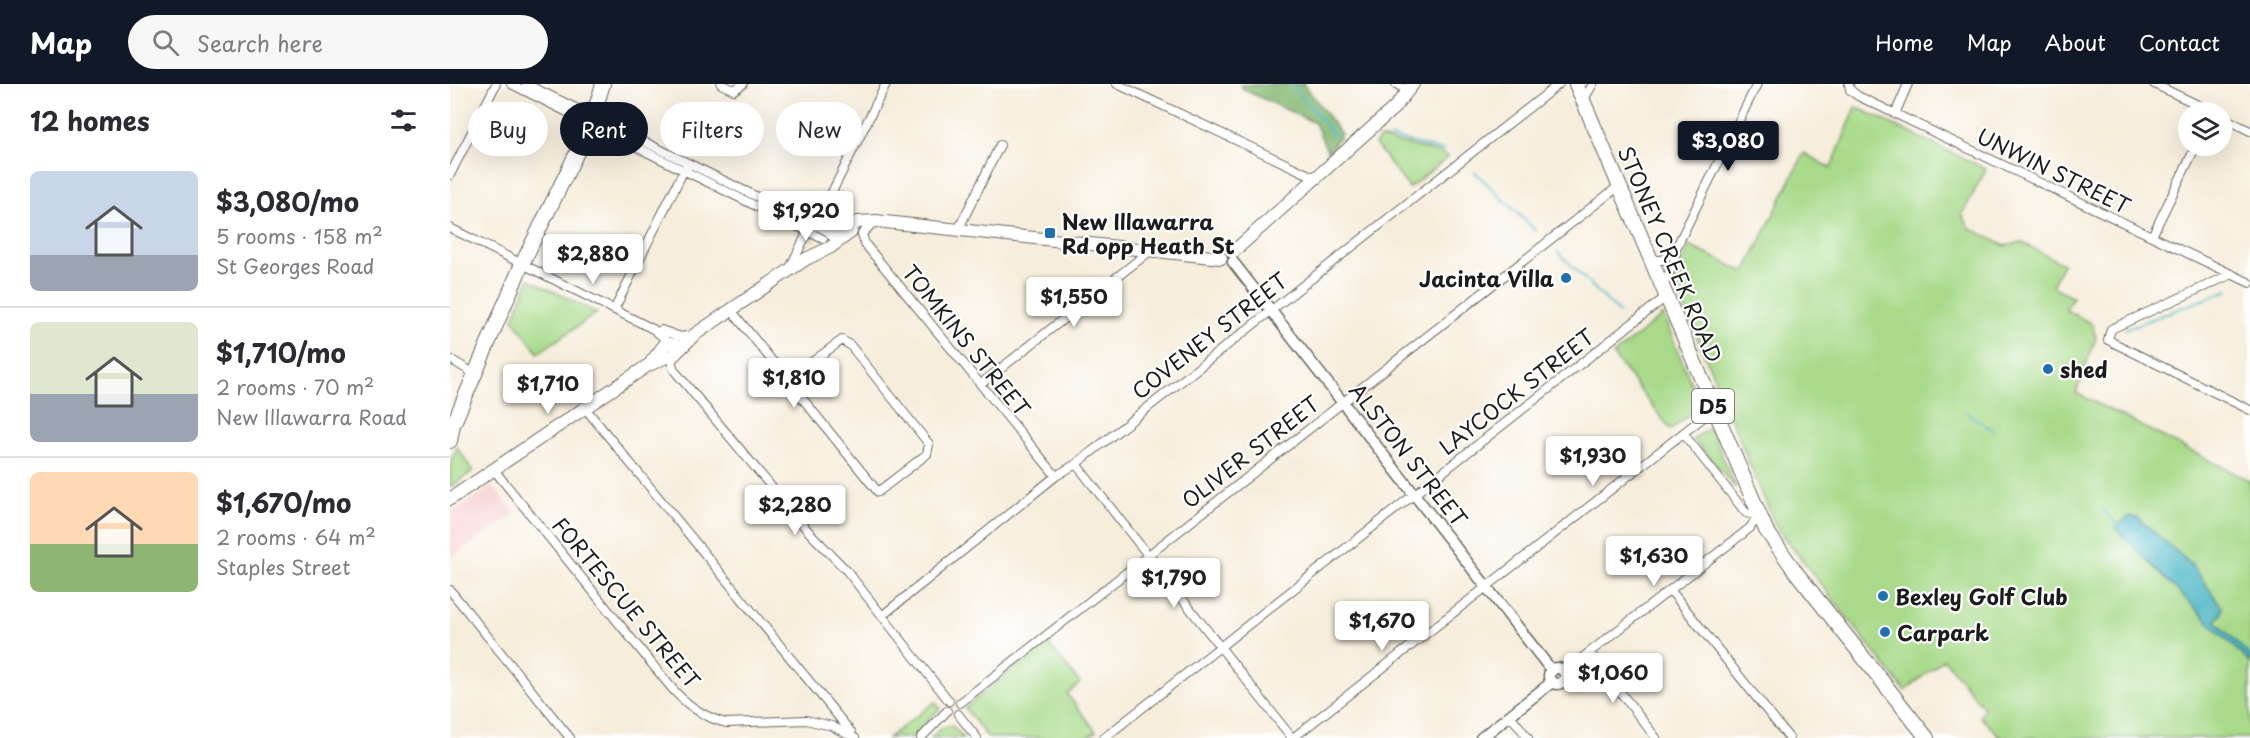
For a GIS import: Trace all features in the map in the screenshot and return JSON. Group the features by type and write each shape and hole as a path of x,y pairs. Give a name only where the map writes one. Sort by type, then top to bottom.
{"main road":[{"path":"599,102 603,84"},
{"name":"STONEY CREEK ROAD","path":"1576,84 1650,255 1758,516 1790,564 1921,736"},
{"path":"450,497 494,470 669,349 694,335 799,264 850,225 870,220 1150,252 1229,258 1395,108 1411,87"},
{"path":"450,441 452,428 522,264 575,156"},
{"path":"829,239 870,226 957,230"}],"street":[{"path":"450,175 496,84"},
{"path":"511,84 560,108"},
{"path":"526,84 563,102"},
{"path":"721,84 735,90 743,84"},
{"path":"786,272 794,262 886,84"},
{"path":"1117,84 1316,178"},
{"path":"1396,84 1411,87"},
{"name":"COVENEY STREET","path":"883,615 1056,476 1076,464 1270,309 1559,84"},
{"path":"1583,101 1593,84"},
{"path":"1665,291 1676,248 1757,84"},
{"name":"UNWIN STREET","path":"1849,84 1850,90 1858,96 2250,283"},
{"path":"1895,114 1908,84"},
{"path":"2154,84 2192,102"},
{"path":"2232,122 2250,130"},
{"path":"957,230 1000,145"},
{"path":"648,146 686,167"},
{"path":"648,150 811,228 829,239"},
{"path":"2152,236 2191,156"},
{"path":"614,310 686,167"},
{"name":"OLIVER STREET","path":"960,702 1620,185"},
{"name":"TOMKINS STREET","path":"870,226 861,235 865,244 1056,476"},
{"path":"450,228 657,329 681,337 694,335"},
{"path":"1650,255 1656,260 1663,260 1676,248"},
{"path":"981,384 1150,252"},
{"name":"ALSTON STREET","path":"1229,258 1552,670"},
{"path":"2232,274 2110,329 2108,340 2121,349 2250,410"},
{"name":"LAYCOCK STREET","path":"1104,738 1415,494 1665,291"},
{"path":"731,310 787,380 878,492 927,454 929,444 850,345 842,340 787,380"},
{"path":"657,329 664,337 669,349 674,370"},
{"path":"450,359 475,374"},
{"path":"647,366 662,364 674,370 809,532 847,571 949,701 947,711 921,738"},
{"path":"585,408 856,738"},
{"path":"1076,464 1292,738 1714,409"},
{"path":"1481,738 1552,682 1562,682 1564,672 1750,528 1758,516 1746,513 1683,433"},
{"name":"FORTESCUE STREET","path":"494,470 670,686 690,706 715,721 726,723 806,720 832,726 856,738"},
{"path":"450,590 570,738"},
{"path":"1671,591 1788,738"},
{"path":"1590,653 1656,738"},
{"path":"1552,682 1549,678 1552,670 1558,669 1564,672"},
{"path":"949,701 960,702 961,710 958,714"},
{"path":"947,711 951,714 958,714"},
{"path":"958,714 977,738"},
{"path":"1510,715 1528,738"}],"shaded area":[{"path":"490,487 494,488 513,511 513,515 450,558 450,514"}],"green space":[{"path":"1304,84 1341,134 1328,153 1315,123 1244,90 1240,85"},
{"path":"1856,107 1986,169 1962,215 1970,228 2005,246 2021,242 2063,264 2052,286 2073,297 2065,309 2092,324 2096,338 2076,393 2250,481 2250,738 1997,738 1999,735 1980,717 1984,708 1944,659 1905,691 1776,527 1673,279 1689,246 1745,272 1804,153 1831,168"},
{"path":"1380,138 1441,153 1448,157 1409,188 1375,144"},
{"path":"529,279 597,313 538,353 513,319"},
{"path":"1663,315 1700,405 1671,430 1613,355"},
{"path":"1709,428 1712,432 1736,488 1693,439"},
{"path":"457,447 473,471 450,487 450,463"},
{"path":"1047,642 1080,683 1067,694 1096,731 1087,738 988,738 965,708"},
{"path":"935,702 940,708 912,738 888,738"},
{"path":"951,725 964,738 931,738 941,728"}],"water":[{"path":"2129,516 2138,518 2192,565 2222,607 2221,614 2216,621 2250,656 2250,663 2115,528"}],"waterway":[{"path":"1291,84 1335,136"},
{"path":"1390,137 1444,151"},
{"path":"1475,172 1536,231"},
{"path":"1557,251 1619,313"},
{"path":"2125,329 2229,290"},
{"path":"1966,412 1993,430"},
{"path":"2102,509 2119,526"}],"place":[{"name":"New Illawarra Rd opp Heath St","path":"1050,233"},
{"name":"Jacinta Villa","path":"1566,278"},
{"name":"shed","path":"2048,369"},
{"name":"Bexley Golf Club","path":"1883,596"},
{"name":"Carpark","path":"1885,632"}]}
